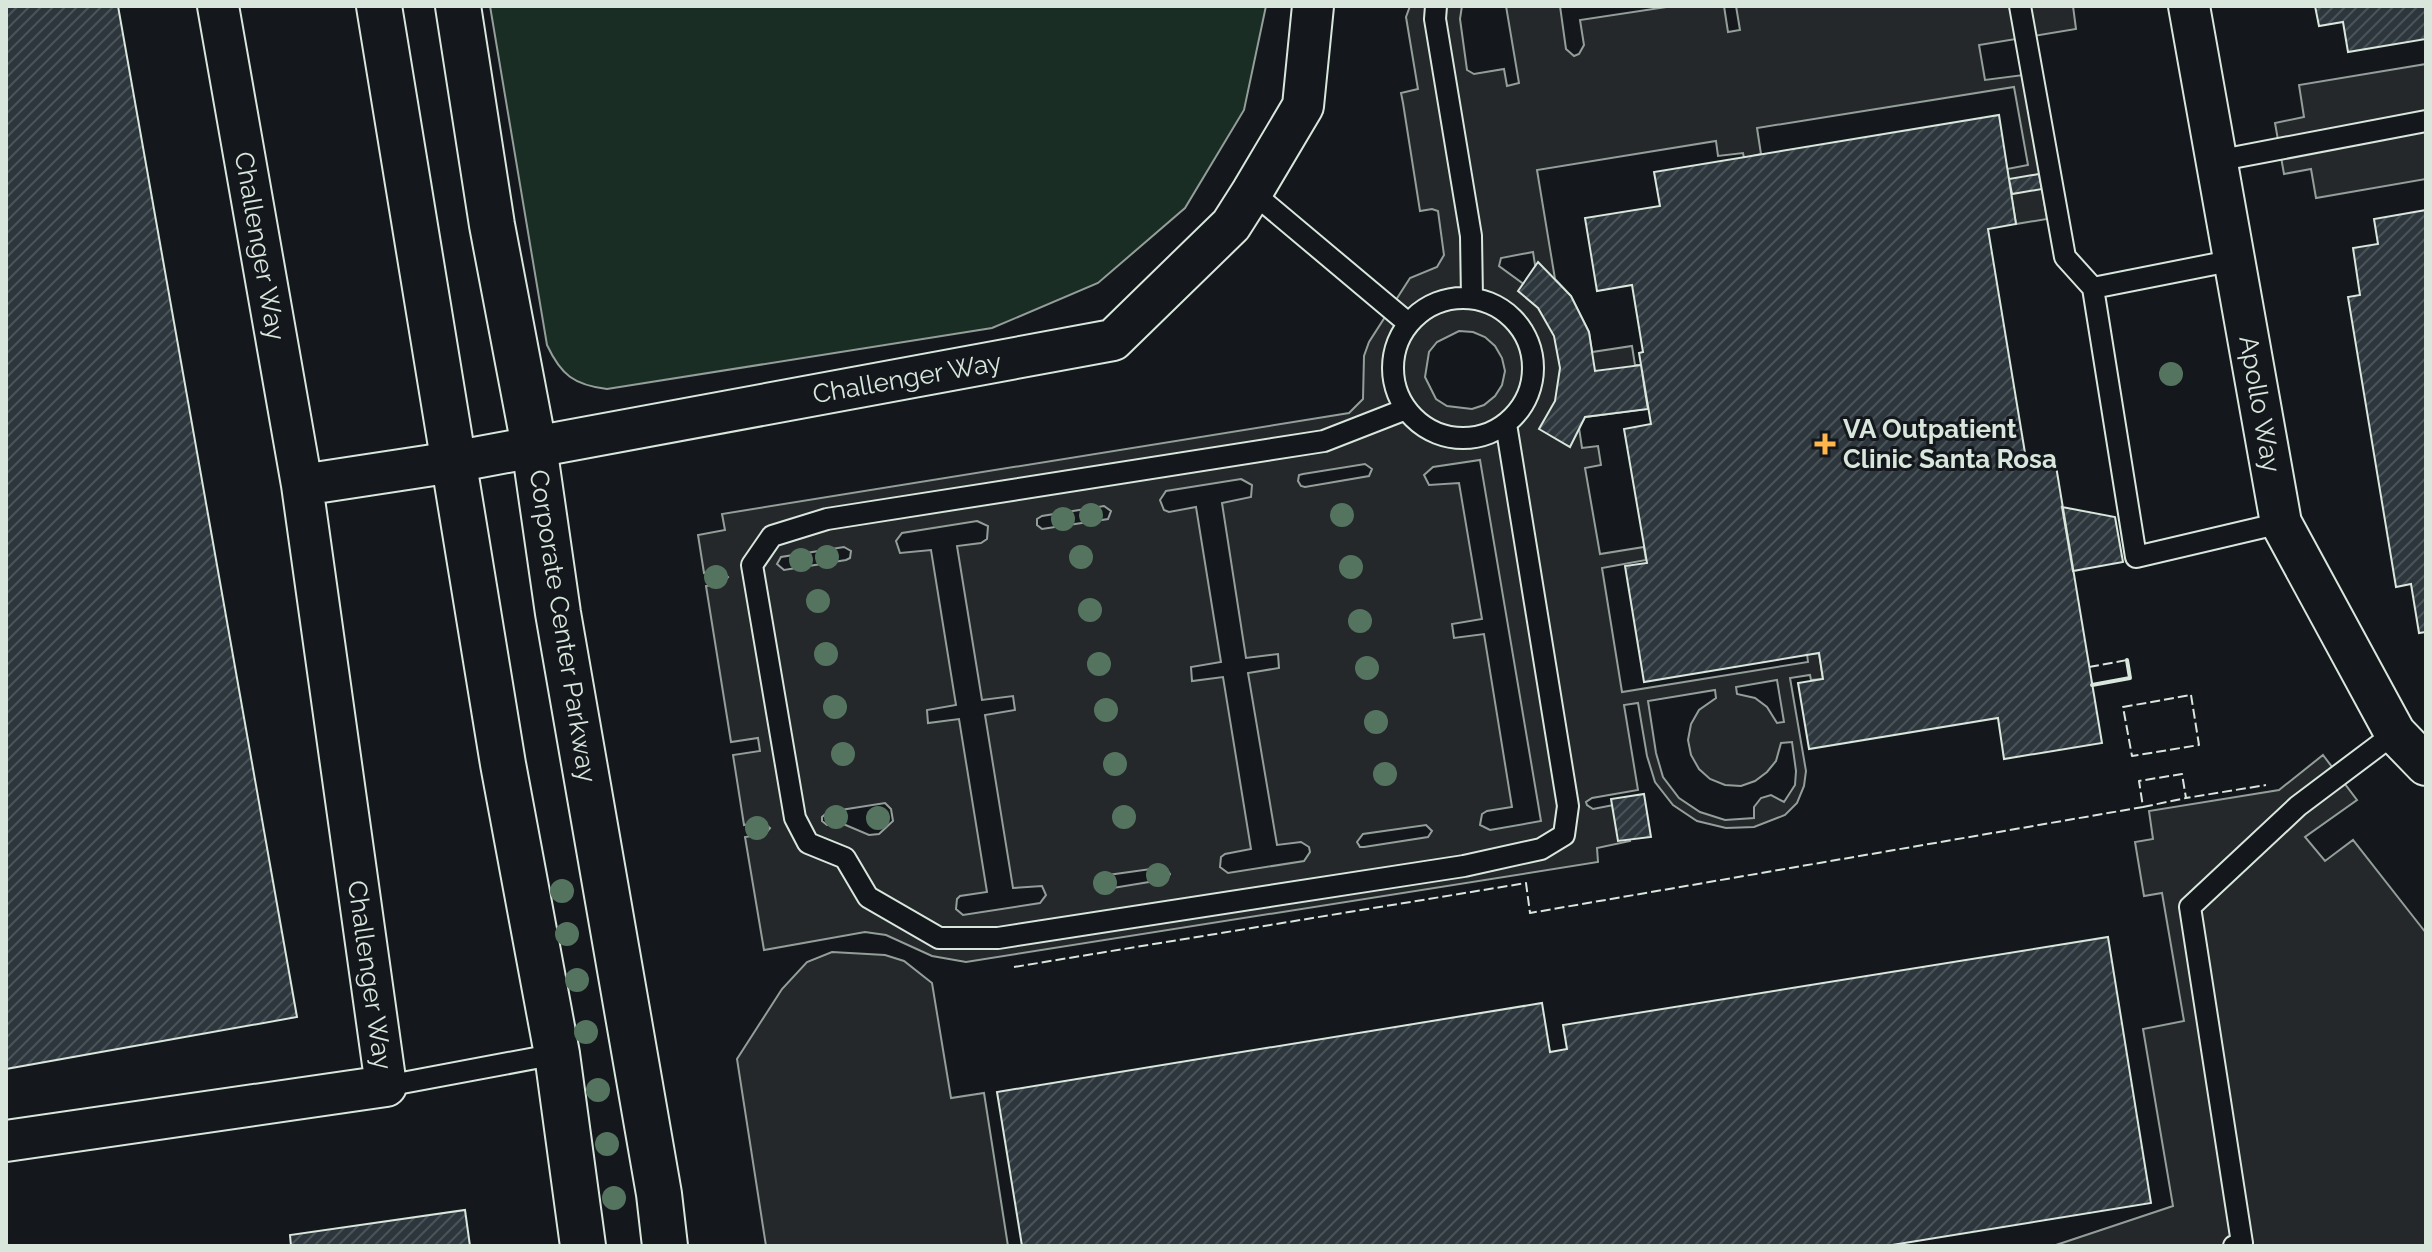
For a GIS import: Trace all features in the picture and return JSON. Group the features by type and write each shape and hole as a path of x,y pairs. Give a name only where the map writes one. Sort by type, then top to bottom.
{"street":[{"name":"Challenger Way","path":"6,1141 386,1086 302,485 218,6"},
{"path":"379,6 503,764 557,1054 583,1246"},
{"name":"Corporate Center Parkway","path":"458,6 492,225 534,446 558,613 656,1178 665,1246"},
{"name":"Challenger Way","path":"302,485 453,462 1113,340 1231,225 1252,192 1303,106 1313,6"},
{"name":"Apollo Way","path":"2189,6 2281,523 2395,733 2426,765"}],"lane":[{"path":"1436,6 1435,19 1471,236 1472,298"},
{"path":"2021,10 2065,257 2093,288 2136,557 2281,523"},
{"path":"2216,161 2426,121"},
{"path":"1252,192 1408,323"},
{"path":"2093,288 2235,260"},
{"path":"1472,298 1495,305 1515,319 1528,339 1534,363 1531,386 1522,407 1506,424 1487,434 1464,438 1442,435 1422,425 1406,409 1396,389 1392,367 1397,345 1408,323 1426,307 1448,299 1472,298"},
{"path":"1406,409 1324,441 827,519 772,536 752,565 795,818 808,843 845,858 868,897 939,938 998,938 1464,866 1541,849 1564,835 1568,806 1506,424"},
{"path":"2234,1246 2242,1243 2190,907 2298,806 2395,733"},
{"path":"386,1086 557,1054"}],"green space":[{"path":"490,6 1266,6 1244,110 1185,208 1098,283 992,328 607,389 586,385 570,377 547,345"}],"shaded area":[{"path":"1410,6 1462,6 1460,19 1467,70 1474,74 1504,69 1507,86 1519,83 1506,6 1560,6 1566,49 1574,56 1584,45 1580,20 1673,6 1724,6 1728,32 1740,30 1736,6 2073,6 2076,29 1979,45 1985,80 2023,75 2047,219 2016,224 2007,169 2028,165 2014,87 1757,128 1761,154 1744,158 1743,153 1718,156 1716,141 1537,170 1555,279 1571,296 1589,332 1592,352 1632,346 1635,365 1641,365 1648,409 1585,417 1579,428 1582,448 1598,446 1601,465 1585,468 1600,554 1644,547 1646,560 1602,568 1622,692 1808,662 1807,654 1819,653 1823,679 1811,680 1810,675 1790,678 1806,771 1797,803 1785,815 1754,827 1726,828 1697,821 1673,805 1655,782 1638,703 1624,705 1638,790 1592,798 1586,802 1593,809 1624,803 1630,841 1597,848 1598,862 966,962 932,956 886,935 865,932 764,950 745,837 765,834 770,828 763,822 744,825 733,755 760,751 758,738 731,742 706,586 723,583 728,577 721,570 704,573 698,535 725,530 722,514 1349,413 1363,399 1364,356 1369,342 1410,278 1437,267 1444,255 1438,211 1420,211 1401,93 1418,89 1406,17","holes":["1533,252 1540,296 1499,266 1501,258","1459,331 1485,337 1495,346 1505,371 1502,385 1495,396 1484,405 1472,409 1447,406 1436,399 1425,377 1429,352 1437,342","1480,460 1541,821 1490,830 1480,825 1482,814 1487,811 1512,807 1484,634 1454,638 1452,624 1482,619 1459,483 1429,485 1424,475 1433,467","1365,464 1372,469 1369,476 1305,487 1298,481 1299,475","1241,479 1252,485 1251,497 1222,503 1246,658 1278,654 1279,668 1248,673 1277,845 1301,842 1309,847 1310,852 1304,861 1228,873 1220,867 1221,857 1225,854 1251,849 1223,677 1192,681 1191,667 1221,662 1196,507 1169,512 1164,510 1160,500 1166,491","1104,506 1111,511 1108,519 1042,529 1037,525 1037,519 1042,516","977,521 988,526 987,539 981,543 957,546 982,700 1013,696 1015,710 985,715 1013,888 1042,886 1046,895 1040,903 963,915 956,909 960,896 987,892 959,719 928,723 927,710 956,705 931,550 900,553 896,541 902,533","844,547 851,551 850,558 846,560 784,570 777,564 781,557","1777,680 1784,722 1777,723 1767,707 1755,698 1737,694 1736,687","1715,690 1716,698 1699,710 1691,724 1688,740 1691,755 1699,769 1710,779 1725,785 1741,786 1755,781 1776,761 1781,743 1792,742 1795,785 1784,802 1771,795 1761,798 1754,807 1754,818 1725,820 1700,812 1679,798 1663,777 1648,701","885,803 891,809 893,821 879,834 869,835 841,823 827,825 822,821 828,812","1426,825 1432,831 1428,837 1360,847 1357,842 1363,834","1165,867 1170,874 1167,879 1101,890 1096,882 1101,876"]},
{"path":"2426,64 2426,179 2316,198 2311,169 2284,174 2275,123 2304,117 2299,85"},
{"path":"2323,755 2357,800 2305,837 2325,861 2353,840 2426,933 2426,1246 2053,1246 2173,1206 2143,1029 2184,1021 2162,893 2144,896 2135,842 2153,839 2149,811 2279,790"},
{"path":"832,952 885,955 904,961 932,983 951,1098 984,1093 1008,1246 766,1246 737,1059 782,989 807,962"}],"building":[{"path":"6,6 118,6 297,1017 6,1069"},
{"path":"2315,6 2426,6 2426,39 2348,52 2343,22 2319,26"},
{"name":"VA Outpatient Clinic Santa Rosa","path":"1999,115 2016,224 1988,229 2027,465 2055,460 2102,743 2004,759 1998,718 1809,749 1798,683 1823,679 1819,653 1644,682 1625,566 1647,563 1624,429 1651,424 1639,353 1643,352 1632,285 1597,291 1585,218 1660,206 1654,172"},
{"path":"2039,174 2042,189 2012,194 2009,179"},
{"path":"2426,210 2426,632 2419,633 2411,584 2396,587 2348,297 2360,295 2353,248 2378,244 2374,219"},
{"path":"1538,262 1571,296 1589,332 1595,371 1641,365 1648,409 1585,417 1570,447 1539,429 1555,401 1560,368 1554,336 1538,308 1518,291"},
{"path":"2062,507 2115,517 2123,562 2073,571"},
{"path":"1644,794 1651,837 1618,841 1611,799"},
{"path":"2108,937 2151,1203 1886,1246 1022,1246 997,1092 1542,1003 1550,1052 1567,1049 1563,1025"},
{"path":"465,1210 470,1246 291,1246 290,1235"}],"fence":[{"path":"2089,667 2127,660"},
{"path":"2191,695 2199,745 2132,756 2123,707 2191,695"},
{"path":"1014,967 1526,883 1530,913 2143,807 2139,781 2182,774 2186,798 2266,785"},
{"path":"2143,807 2186,798"}],"wall":[{"path":"2092,685 2130,678 2127,660"}],"place":[{"name":"VA Outpatient Clinic Santa Rosa","path":"1825,444"}]}
